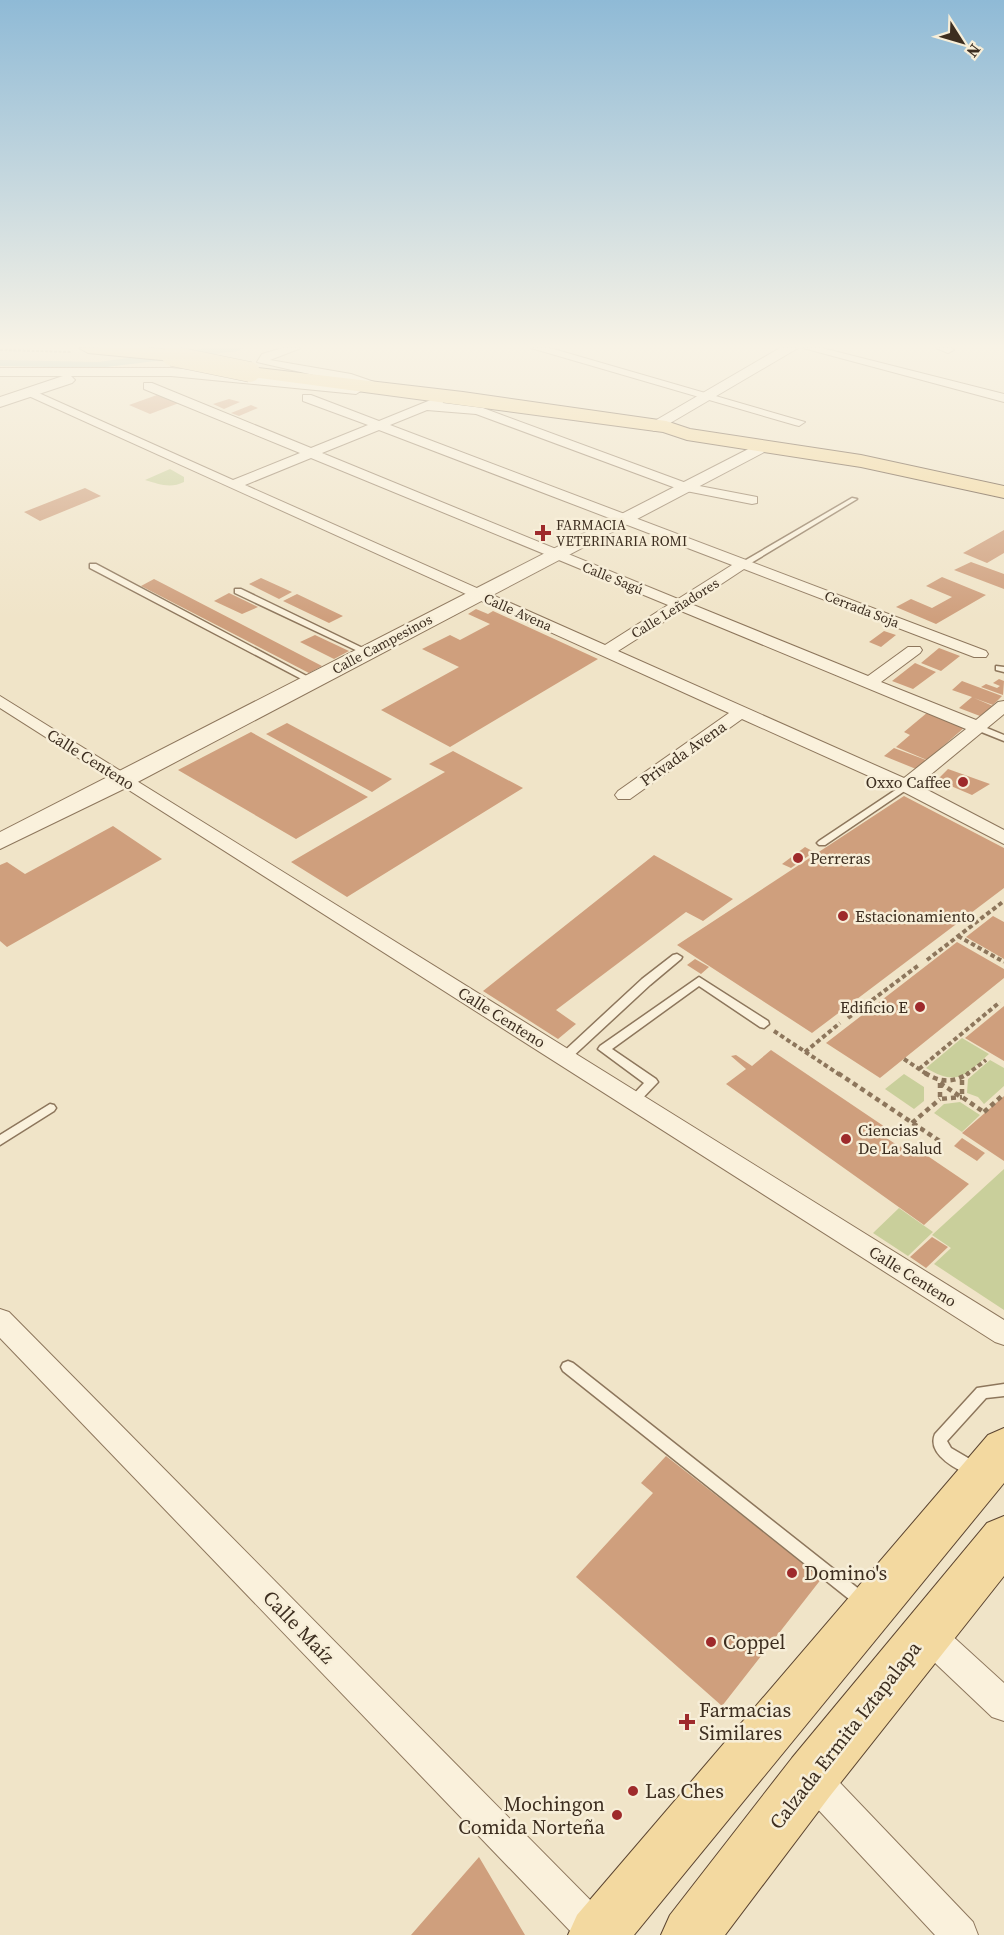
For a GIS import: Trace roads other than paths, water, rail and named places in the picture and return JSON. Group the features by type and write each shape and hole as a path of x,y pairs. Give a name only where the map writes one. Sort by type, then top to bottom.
{"main road":[{"path":"715,438 861,461 1004,492"},
{"path":"776,438 838,447 1004,480"},
{"path":"598,1934 999,1456"},
{"name":"Calzada Ermita Iztapalapa","path":"690,1935 811,1777 1004,1539"}],"street":[{"name":"Calle Avena","path":"129,438 906,786 1004,838"},
{"name":"Calle Sagú","path":"274,438 977,728"},
{"path":"233,485 346,438"},
{"name":"Cerrada Soja","path":"413,438 980,654"},
{"path":"554,438 687,487 752,500"},
{"name":"Calle Campesinos","path":"0,842 124,780 764,446"},
{"name":"Calle Leñadores","path":"606,652 743,564"},
{"path":"869,683 914,650"},
{"name":"Calle Centeno","path":"0,701 1004,1334"},
{"path":"906,786 1004,706"},
{"name":"Privada Avena","path":"624,795 741,712"},
{"name":"Calle Maíz","path":"0,1320 598,1934"},
{"path":"926,1633 1004,1706"},
{"path":"811,1777 960,1935"}],"lane":[{"path":"743,564 854,498"},
{"path":"93,566 312,681"},
{"path":"238,591 367,652"},
{"path":"977,728 1004,738"},
{"path":"822,843 906,786"},
{"path":"565,1057 646,982 678,957"},
{"path":"634,1100 652,1082 604,1049 699,981 764,1024"},
{"path":"0,1141 50,1108"},
{"path":"568,1367 871,1608"},
{"path":"999,1456 946,1453 940,1446 940,1439 982,1392 1004,1390"}],"place":[{"name":"FARMACIA VETERINARIA ROMI","path":"543,533"},
{"name":"Oxxo Caffee","path":"963,782"},
{"name":"Perreras","path":"798,858"},
{"name":"Estacionamiento","path":"843,916"},
{"name":"Edificio E","path":"920,1007"},
{"name":"Ciencias De La Salud","path":"846,1139"},
{"name":"Domino's","path":"792,1573"},
{"name":"Coppel","path":"711,1642"},
{"name":"Farmacias Similares","path":"687,1722"},
{"name":"Las Ches","path":"633,1791"},
{"name":"Mochingon Comida Norteña","path":"617,1815"}]}
